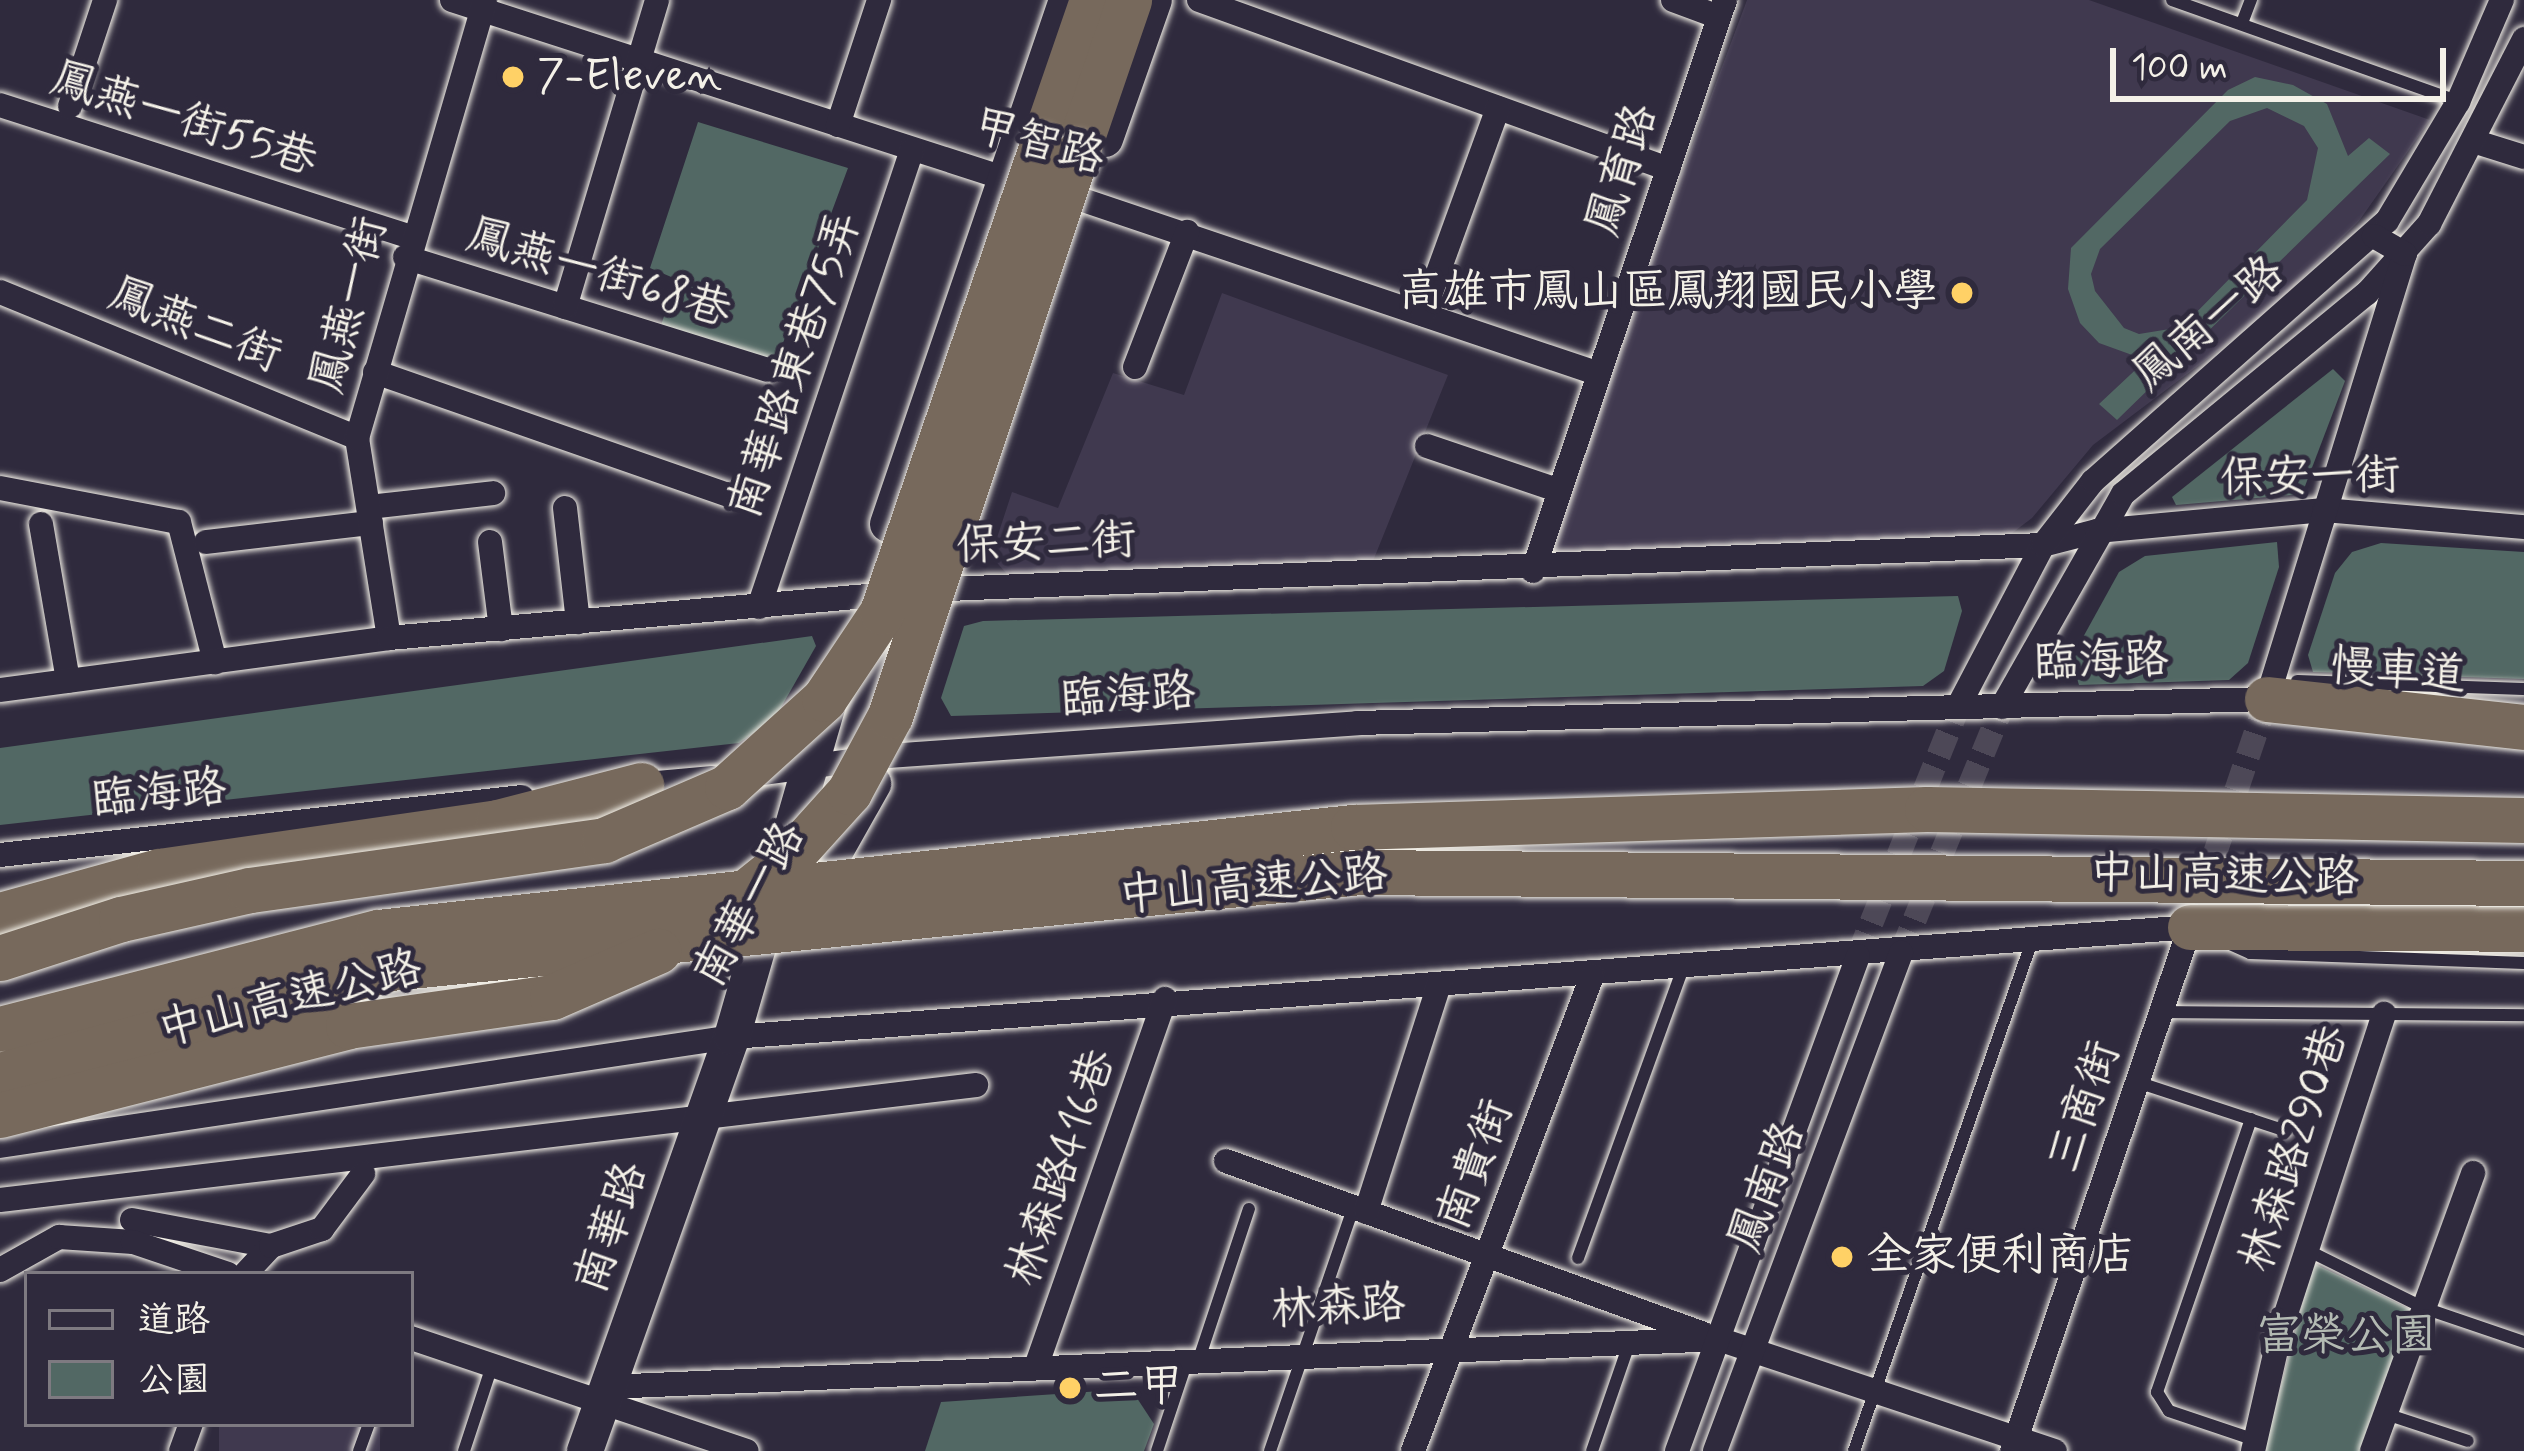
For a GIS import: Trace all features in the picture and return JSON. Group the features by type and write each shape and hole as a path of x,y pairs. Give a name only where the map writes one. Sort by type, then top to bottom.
{"highway":[{"path":"0,1114 348,1027 594,984 700,926 782,864 848,792 890,716 1067,167 1092,0"},
{"path":"0,958 121,919 250,890 604,840 698,803 740,776 824,699 882,612 1067,167 1129,0"},
{"path":"2270,689 2524,727"},
{"path":"0,915 159,871 498,822 641,785"},
{"name":"中山高速公路","path":"0,1029 378,932 1353,827 1927,809 2524,820"},
{"name":"中山高速公路","path":"0,1075 390,968 1361,872 2524,883"},
{"path":"2190,927 2524,929"}],"main road":[{"name":"南華一路","path":"732,1037 806,769 1002,179 1067,0"},
{"name":"南華一路","path":"732,1037 889,756 947,589 1067,167 1154,0"},
{"name":"南華路","path":"585,1451 732,1037"}],"street":[{"path":"70,106 105,0"},
{"name":"甲智路","path":"452,0 483,5 1002,179 1067,167 1187,232 1599,374"},
{"path":"565,307 657,0"},
{"path":"838,125 879,0"},
{"path":"1199,0 1668,169"},
{"path":"1672,0 1722,8"},
{"name":"鳳南一路","path":"1959,705 2043,545 2110,465 2374,236 2458,101 2502,0"},
{"name":"鳳燕一街","path":"389,638 358,438 408,247 483,5"},
{"name":"鳳育路","path":"1533,571 1722,8"},
{"name":"鳳南一路","path":"2002,707 2097,531 2156,461 2405,254 2476,142 2524,39"},
{"name":"鳳燕一街55巷","path":"0,105 408,247"},
{"path":"1423,314 1498,108"},
{"path":"2476,142 2524,157"},
{"name":"南華路東巷75弄","path":"759,607 912,150"},
{"path":"1136,367 1187,232"},
{"path":"2270,689 2405,254 2374,236"},
{"name":"鳳燕一街68巷","path":"408,247 565,307 767,370"},
{"name":"鳳燕二街","path":"0,292 358,438"},
{"path":"375,372 728,495"},
{"path":"1427,446 1560,490"},
{"path":"0,488 179,522 215,662"},
{"path":"206,542 493,493"},
{"path":"565,508 578,622"},
{"name":"保安一街","path":"2097,531 2324,510 2524,527"},
{"path":"41,524 68,681"},
{"name":"保安二街","path":"0,690 389,638 865,595 1533,571 2043,545 2097,531"},
{"path":"490,542 501,629"},
{"name":"臨海路","path":"0,855 806,769 889,756 1358,723 2002,707 2270,689"},
{"path":"0,1146 732,1037 1165,999 1592,976 2190,927"},
{"name":"三商街","path":"2014,1444 2190,927"},
{"name":"鳳南路","path":"1714,1451 1901,953"},
{"name":"鳳南路","path":"1677,1451 1858,956"},
{"name":"南貴街","path":"1413,1451 1592,976"},
{"path":"1360,1209 1439,984"},
{"name":"林森路416巷","path":"1037,1364 1165,999"},
{"name":"林森路290巷","path":"2254,1445 2307,1250 2384,1014"},
{"path":"0,1200 704,1111 976,1084"},
{"path":"1226,1161 1718,1339"},
{"path":"2372,1451 2473,1172"},
{"path":"248,1271 271,1246 322,1229 363,1174"},
{"path":"132,1220 271,1246"},
{"path":"0,1270 59,1238 134,1242 219,1271"},
{"path":"414,1338 492,1366 604,1395 747,1451"},
{"name":"林森路","path":"604,1395 1037,1364 1453,1345 1718,1339 1875,1390 2014,1444 2055,1451"}],"lane":[{"path":"2172,0 2458,101"},
{"path":"2242,23 2251,0"},
{"path":"2270,689 2524,689"},
{"name":"慢車道","path":"2270,689 2524,717"},
{"path":"2190,927 2250,952 2524,963"},
{"path":"1854,1451 2032,941"},
{"path":"1578,1258 1683,968"},
{"path":"2162,1012 2524,1016"},
{"path":"2138,1082 2286,1131"},
{"path":"2252,1119 2157,1392 2157,1404 2254,1445"},
{"path":"1157,1451 1249,1209"},
{"path":"1270,1451 1360,1209"},
{"path":"2307,1250 2424,1308 2524,1342"},
{"path":"1592,1451 1630,1340"},
{"path":"464,1451 492,1366"},
{"path":"2385,1414 2468,1441"}],"shaded area":[{"name":"高雄市鳳山區鳳翔國民小學","path":"1747,0 2089,0 2430,120 2359,221 2264,316 2093,445 2032,518 1995,546 1536,563"},
{"path":"1222,293 1448,375 1373,561 1007,574 991,556 1012,492 1058,508 1113,373 1184,395"},
{"path":"219,1427 380,1427 380,1451 219,1451"}],"green space":[{"path":"2255,77 2293,85 2327,104 2348,156 2369,138 2390,154 2117,420 2099,404 2146,360 2099,343 2080,323 2068,289 2071,248 2228,90","holes":["2267,108 2304,126 2318,148 2307,200 2182,327 2139,334 2124,328 2095,291 2091,274 2100,249 2230,121"]},
{"path":"698,122 848,168 770,378 655,344 676,279 650,268"},
{"path":"2333,369 2345,381 2302,494 2176,505 2172,497"},
{"path":"2277,542 2279,567 2248,663 2229,680 2079,685 2071,659 2119,572 2145,556"},
{"path":"2381,543 2524,552 2524,679 2313,672 2308,655 2335,573 2352,552"},
{"path":"1958,596 1962,611 1944,671 1923,686 951,716 941,698 964,626 983,621"},
{"path":"812,636 816,646 775,718 739,743 0,825 0,748"},
{"name":"富榮公園","path":"2313,1263 2411,1310 2361,1451 2264,1451"},
{"path":"1131,1389 1154,1424 1144,1451 925,1451 941,1402"}],"tunnel":[{"path":"2190,927 2267,699"},
{"path":"1858,956 1959,705"},
{"path":"1901,953 2002,707"}],"place":[{"name":"7-Eleven","path":"513,77"},
{"name":"高雄市鳳山區鳳翔國民小學","path":"1962,293"},
{"name":"全家便利商店","path":"1842,1257"},
{"name":"二甲","path":"1070,1388"}]}
